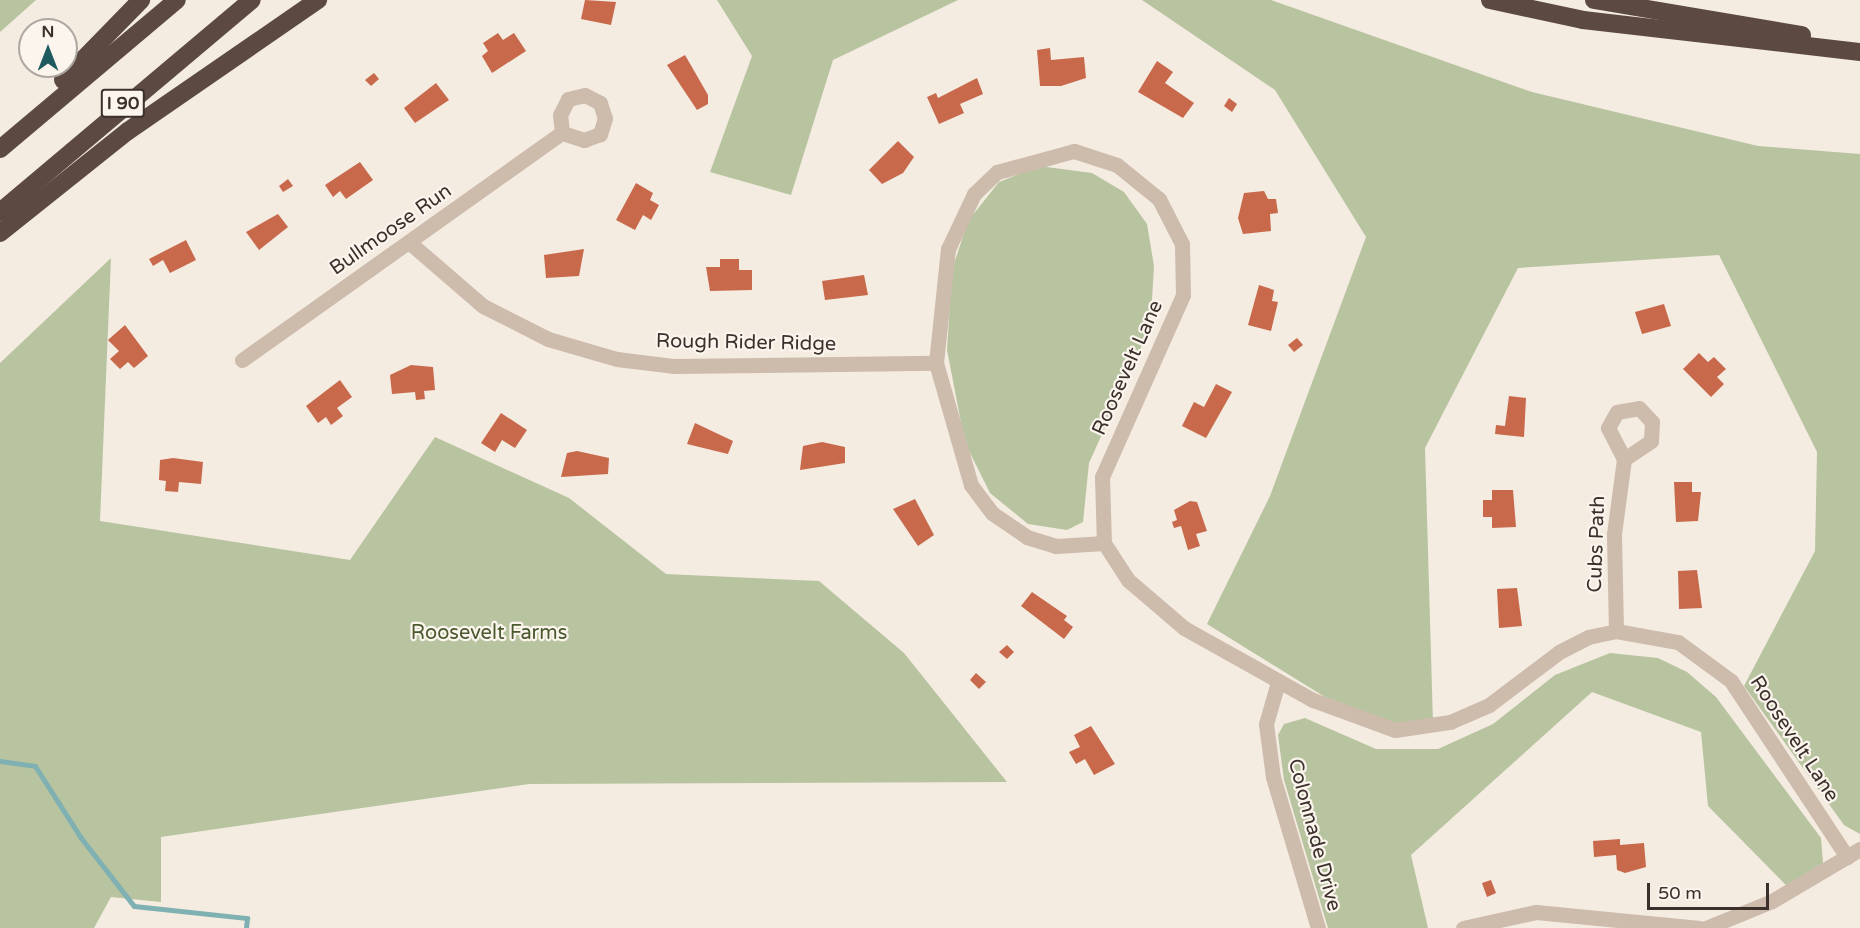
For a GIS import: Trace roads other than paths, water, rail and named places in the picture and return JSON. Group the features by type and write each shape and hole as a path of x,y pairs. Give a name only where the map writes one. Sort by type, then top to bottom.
{"highway":[{"path":"2,147 141,0"},
{"name":"I 90","path":"2,147 177,0"},
{"name":"I 90","path":"0,212 252,0"},
{"path":"0,233 128,131 318,0"},
{"path":"1490,0 1583,20 1860,52"},
{"path":"1594,0 1860,44"}],"street":[{"name":"Bullmoose Run","path":"242,360 562,133"},
{"name":"Roosevelt Lane","path":"1074,151 1116,165 1159,199 1182,244 1183,295 1102,477 1104,543 1056,546 1027,537 992,513 971,485 958,454 936,363 948,249 974,194 998,172 1074,151"},
{"name":"Rough Rider Ridge","path":"410,243 483,306 548,339 616,359 673,366 936,363"},
{"name":"Cubs Path","path":"1616,631 1614,534 1624,459"},
{"path":"1104,543 1151,604 1278,682 1395,730 1428,725 1489,705 1559,652 1616,631"},
{"name":"Roosevelt Lane","path":"1616,631 1678,642 1731,681 1853,853"},
{"name":"Colonnade Drive","path":"1278,682 1266,724 1273,777 1318,928"},
{"path":"1706,928 1772,901 1853,853"},
{"path":"1463,928 1536,912 1699,928"}],"waterway":[{"path":"0,761 35,766 81,838 134,906 247,918 246,928"}],"park label":[{"name":"Roosevelt Farms","path":"489,633"}]}
